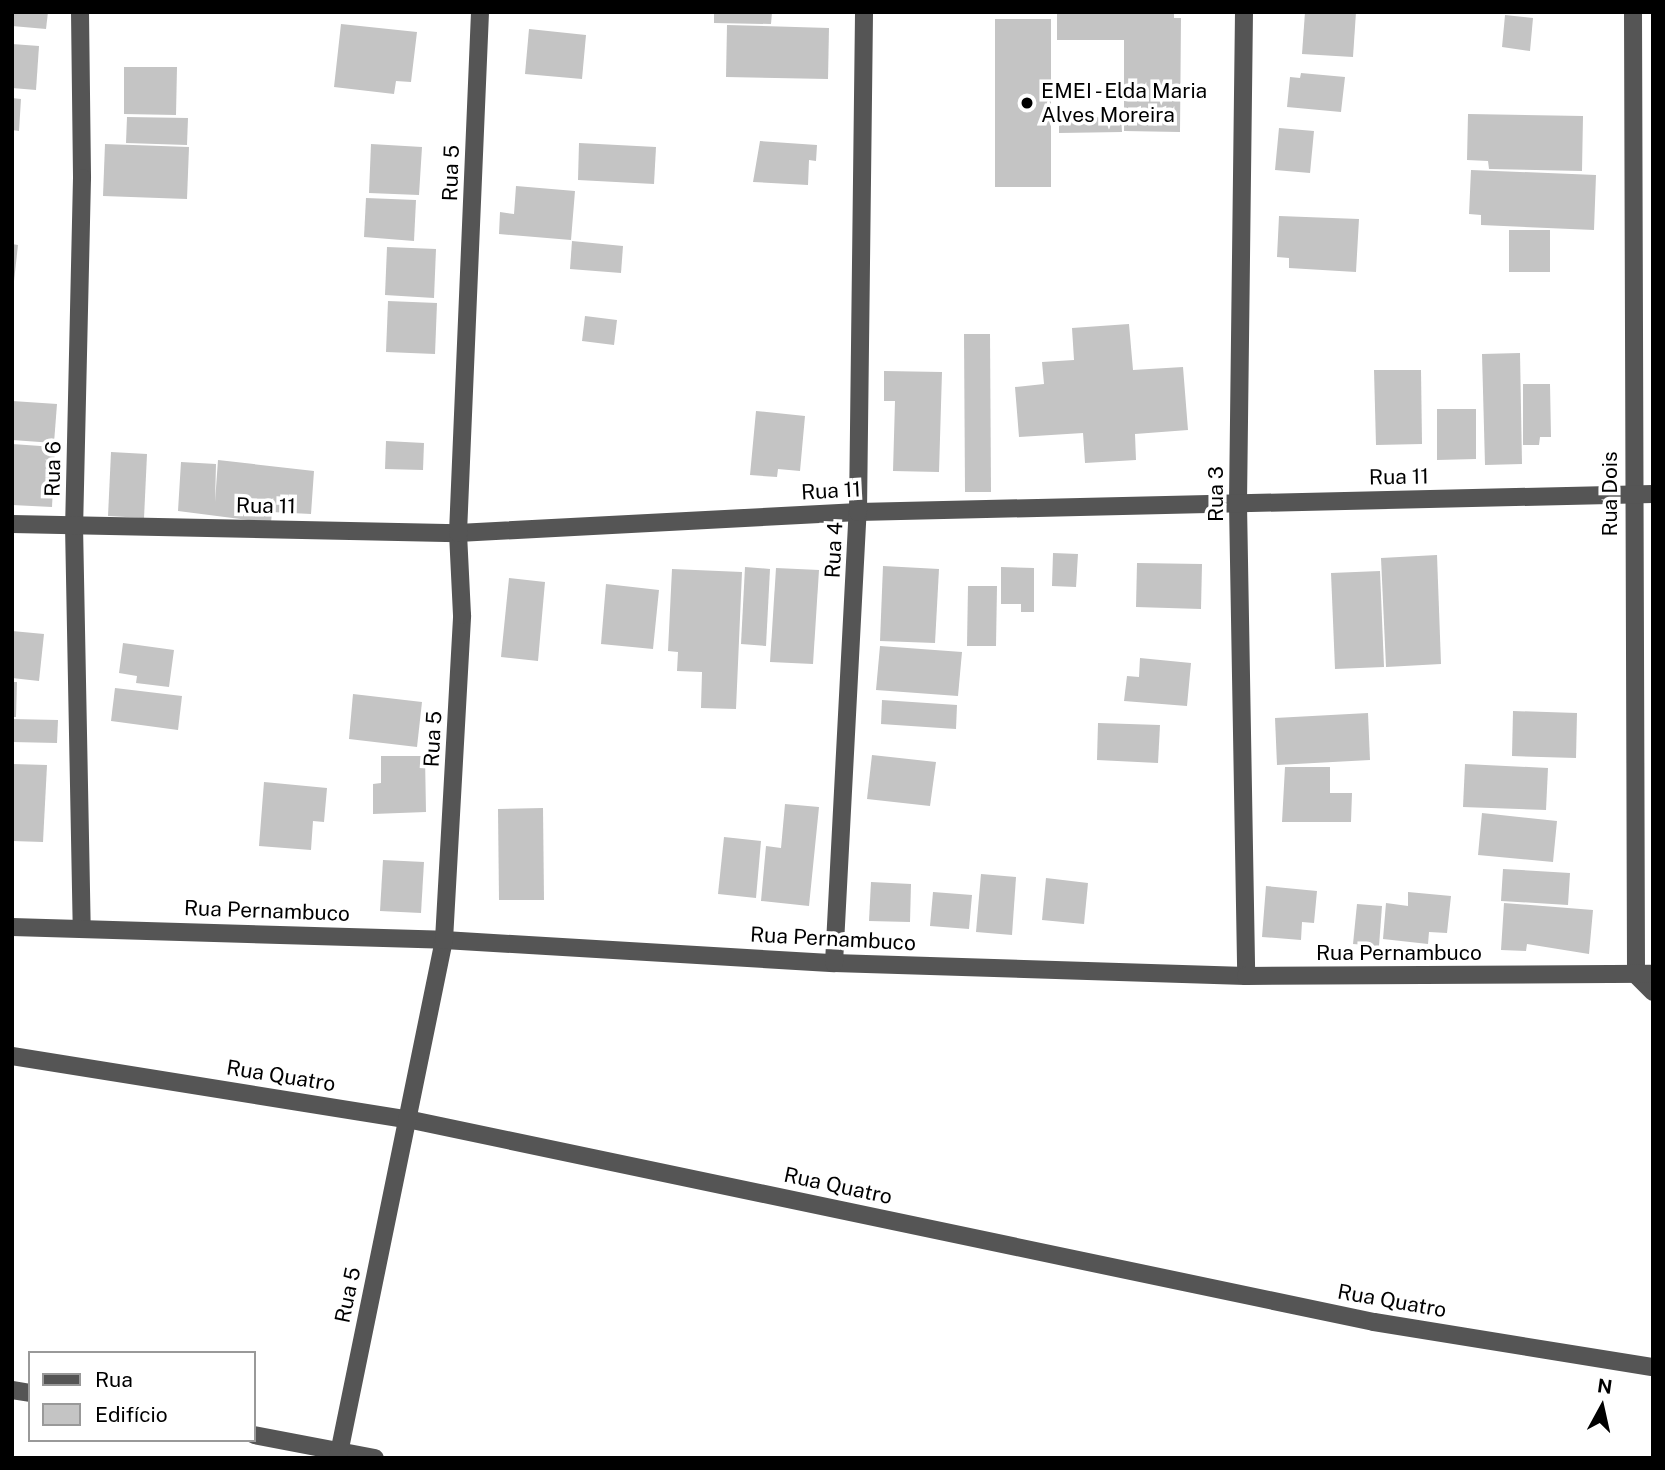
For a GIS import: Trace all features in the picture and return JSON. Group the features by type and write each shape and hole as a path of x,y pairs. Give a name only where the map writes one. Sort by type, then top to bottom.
{"street":[{"name":"Rua 6","path":"80,12 82,178 74,525 82,928"},
{"name":"Rua 5","path":"339,1455 444,940 462,615 458,533 480,12"},
{"name":"Rua 4","path":"834,963 858,512 864,12"},
{"name":"Rua 3","path":"1244,12 1238,504 1246,976"},
{"name":"Rua Dois","path":"1633,12 1633,495 1644,975"},
{"name":"Rua 11","path":"12,524 458,533 858,512 1653,494"},
{"name":"Rua Pernambuco","path":"12,927 444,940 834,963 1246,976 1644,975"},
{"path":"1644,975 1653,992"},
{"name":"Rua Quatro","path":"12,1056 407,1119 1374,1322 1653,1367"},
{"path":"256,1436 339,1455 375,1458"}],"building":[{"path":"12,12 48,12 46,29 12,26"},
{"path":"714,12 772,12 771,24 714,23"},
{"path":"1057,12 1174,12 1174,18 1181,18 1180,132 1124,131 1124,40 1057,40"},
{"path":"1305,12 1356,12 1353,57 1302,54"},
{"path":"1505,15 1533,18 1530,51 1502,47"},
{"path":"995,19 1051,19 1051,187 995,187"},
{"path":"341,24 417,32 411,82 396,81 394,94 334,87"},
{"path":"727,25 829,28 828,79 726,77"},
{"path":"529,29 586,35 582,79 525,74"},
{"path":"12,44 39,46 36,90 12,88"},
{"path":"124,67 177,67 176,115 124,114"},
{"path":"1301,73 1345,77 1341,112 1287,107 1290,77 1300,78"},
{"path":"12,98 21,99 19,131 12,130"},
{"path":"1468,114 1583,116 1582,171 1489,169 1488,161 1467,160"},
{"path":"127,117 188,118 187,145 126,143"},
{"path":"1121,117 1122,132 1059,133 1059,118"},
{"path":"1279,128 1314,131 1310,173 1275,170"},
{"path":"760,141 817,145 816,161 809,160 808,185 753,182"},
{"path":"579,143 656,147 654,184 578,180"},
{"path":"105,144 189,147 187,199 103,196"},
{"path":"371,144 422,147 419,195 369,193"},
{"path":"1471,170 1596,175 1594,230 1481,225 1481,215 1469,214"},
{"path":"516,186 575,191 571,240 499,234 500,212 514,214"},
{"path":"366,198 416,200 414,241 364,237"},
{"path":"1279,216 1359,219 1356,272 1289,268 1289,258 1277,257"},
{"path":"1509,230 1550,230 1550,272 1509,272"},
{"path":"572,241 623,246 621,273 570,269"},
{"path":"12,244 18,245 14,281 12,281"},
{"path":"387,247 436,249 434,298 385,295"},
{"path":"388,301 437,303 435,354 386,352"},
{"path":"585,316 617,320 614,345 582,341"},
{"path":"1129,324 1133,370 1183,367 1188,430 1135,434 1136,460 1085,463 1083,433 1019,437 1015,387 1044,384 1042,362 1074,360 1072,328"},
{"path":"964,334 990,334 991,492 965,492"},
{"path":"1520,353 1522,464 1485,465 1482,354"},
{"path":"1374,370 1421,370 1422,444 1376,445"},
{"path":"884,371 942,372 939,472 893,471 895,401 884,401"},
{"path":"1523,384 1550,384 1551,437 1540,437 1539,445 1523,445"},
{"path":"12,401 57,404 54,443 12,440"},
{"path":"1437,409 1476,409 1476,459 1437,460"},
{"path":"756,411 805,416 800,471 778,469 777,477 750,475"},
{"path":"386,441 424,443 423,470 385,469"},
{"path":"12,444 55,447 52,507 12,505"},
{"path":"111,452 147,454 144,518 108,516"},
{"path":"218,460 314,471 311,514 272,512 271,523 178,511 181,462 216,464 215,502"},
{"path":"1053,553 1078,554 1076,587 1052,586"},
{"path":"1437,555 1441,664 1386,667 1381,558"},
{"path":"1137,563 1202,564 1201,609 1136,607"},
{"path":"883,566 939,569 935,643 880,641"},
{"path":"745,567 770,569 766,646 741,644"},
{"path":"1001,567 1034,568 1034,612 1021,612 1021,604 1001,604"},
{"path":"776,568 819,570 813,664 770,662"},
{"path":"672,569 742,572 736,709 701,708 702,672 677,671 678,652 668,651"},
{"path":"1380,571 1384,667 1335,669 1331,573"},
{"path":"509,578 545,582 538,661 501,657"},
{"path":"606,584 659,590 653,649 601,644"},
{"path":"968,586 997,586 996,646 967,646"},
{"path":"12,631 44,634 39,681 12,678"},
{"path":"123,643 174,650 169,687 136,683 137,676 119,673"},
{"path":"880,646 962,652 958,696 876,690"},
{"path":"1140,658 1191,663 1187,706 1124,701 1127,676 1139,677"},
{"path":"12,682 17,682 16,717 12,717"},
{"path":"115,688 182,696 178,730 111,721"},
{"path":"353,694 422,702 417,747 349,739"},
{"path":"882,700 957,705 956,729 881,724"},
{"path":"1513,711 1577,713 1576,758 1512,756"},
{"path":"1368,713 1370,760 1277,765 1275,718"},
{"path":"12,719 58,720 57,743 12,742"},
{"path":"1098,723 1160,725 1158,763 1097,760"},
{"path":"872,755 936,762 930,806 867,799"},
{"path":"381,756 425,756 426,812 373,814 373,784 381,783"},
{"path":"12,764 47,765 43,842 12,841"},
{"path":"1465,764 1548,768 1546,810 1463,807"},
{"path":"1285,767 1330,767 1330,793 1352,793 1351,822 1282,822"},
{"path":"264,782 327,788 324,822 313,821 311,850 259,846"},
{"path":"785,804 819,807 809,906 761,901 766,846 781,848"},
{"path":"543,808 544,900 499,900 498,809"},
{"path":"1482,813 1557,821 1553,862 1478,855"},
{"path":"724,837 761,841 756,898 718,894"},
{"path":"383,860 424,862 421,913 380,911"},
{"path":"1503,869 1570,873 1568,905 1501,901"},
{"path":"981,874 1016,877 1012,935 976,932"},
{"path":"1046,878 1088,883 1084,924 1042,920"},
{"path":"871,882 911,884 910,922 869,921"},
{"path":"1266,886 1317,891 1314,923 1302,922 1301,940 1262,937"},
{"path":"933,892 972,895 969,929 930,926"},
{"path":"1408,892 1451,896 1447,933 1429,932 1428,944 1383,939 1386,903 1408,906"},
{"path":"1504,903 1593,910 1589,954 1527,944 1526,951 1501,950"},
{"path":"1357,904 1382,906 1379,946 1353,944"}],"place":[{"name":"EMEI - Elda Maria Alves Moreira","path":"1027,103"}]}
